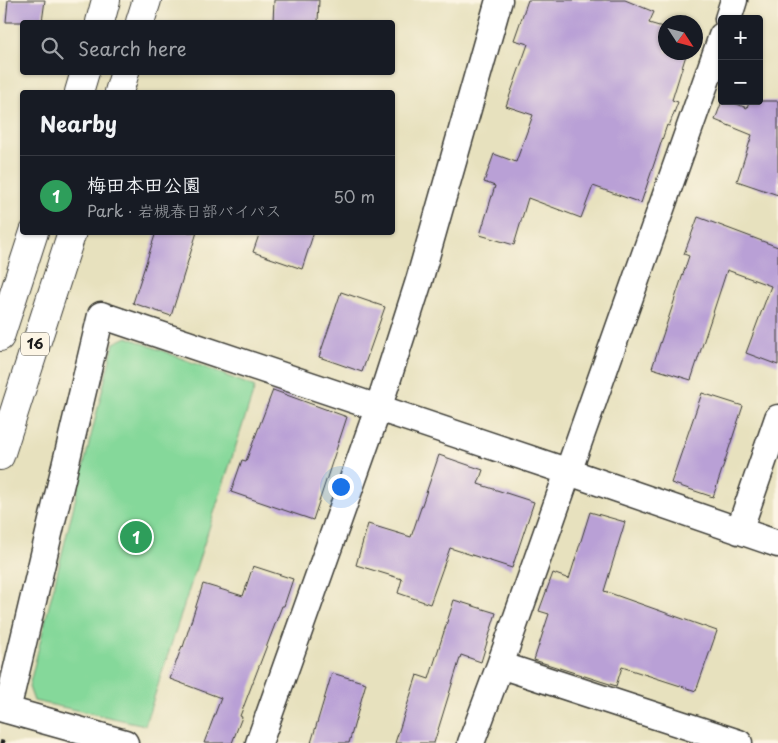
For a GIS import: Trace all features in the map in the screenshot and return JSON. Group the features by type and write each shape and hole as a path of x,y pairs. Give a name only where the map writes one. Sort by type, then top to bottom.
{"highway":[{"path":"101,20 106,0"},
{"path":"141,20 147,0"},
{"path":"80,90 84,75"},
{"path":"120,90 124,75"},
{"name":"16","path":"0,337 33,235"},
{"name":"16","path":"0,456 71,235"}],"street":[{"path":"259,743 378,409 419,281 500,0"},
{"path":"729,15 734,0"},
{"path":"471,743 569,472 718,47"},
{"path":"125,743 4,709 101,315 778,544"},
{"path":"739,531 778,418"},
{"path":"500,666 739,743"}],"green space":[{"path":"127,337 255,387 145,725 34,701 29,687 114,343"}],"building":[{"path":"8,0 45,0 42,20 6,22"},
{"path":"274,0 319,0 318,20 273,20"},
{"path":"528,0 625,0 654,12 649,23 658,26 658,60 684,60 672,100 678,102 669,126 667,125 641,203 593,186 581,218 528,198 514,245 480,235 495,186 484,182 494,154 516,162 533,115 506,106 528,44 514,40"},
{"path":"763,101 778,101 778,195 737,181 752,135 715,120 721,105 739,105 747,108 748,105 763,105"},
{"path":"698,217 778,247 778,365 746,353 771,286 727,270 691,380 652,368 689,256 684,254"},
{"path":"155,235 196,235 171,316 133,303"},
{"path":"259,235 313,235 302,269 253,252"},
{"path":"341,292 385,307 362,372 319,357"},
{"path":"273,390 347,417 313,520 231,492 242,460 246,461"},
{"path":"702,393 743,406 713,497 671,483"},
{"path":"439,455 483,470 478,484 534,502 512,568 450,548 430,604 398,593 402,579 356,565 368,524 411,537"},
{"path":"590,512 625,522 604,591 717,631 696,691 622,667 616,686 534,660 549,614 539,611 553,573 569,579"},
{"path":"253,566 293,579 240,716 242,717 232,743 204,743 221,698 170,679 183,647 203,584 243,596"},
{"path":"454,600 496,613 481,662 461,655 434,743 395,743 417,675 429,679"},
{"path":"332,673 366,683 349,743 311,743"}],"railway":[{"path":"0,742 4,743"}],"place":[{"name":"梅田本田公園","path":"136,537"}]}
